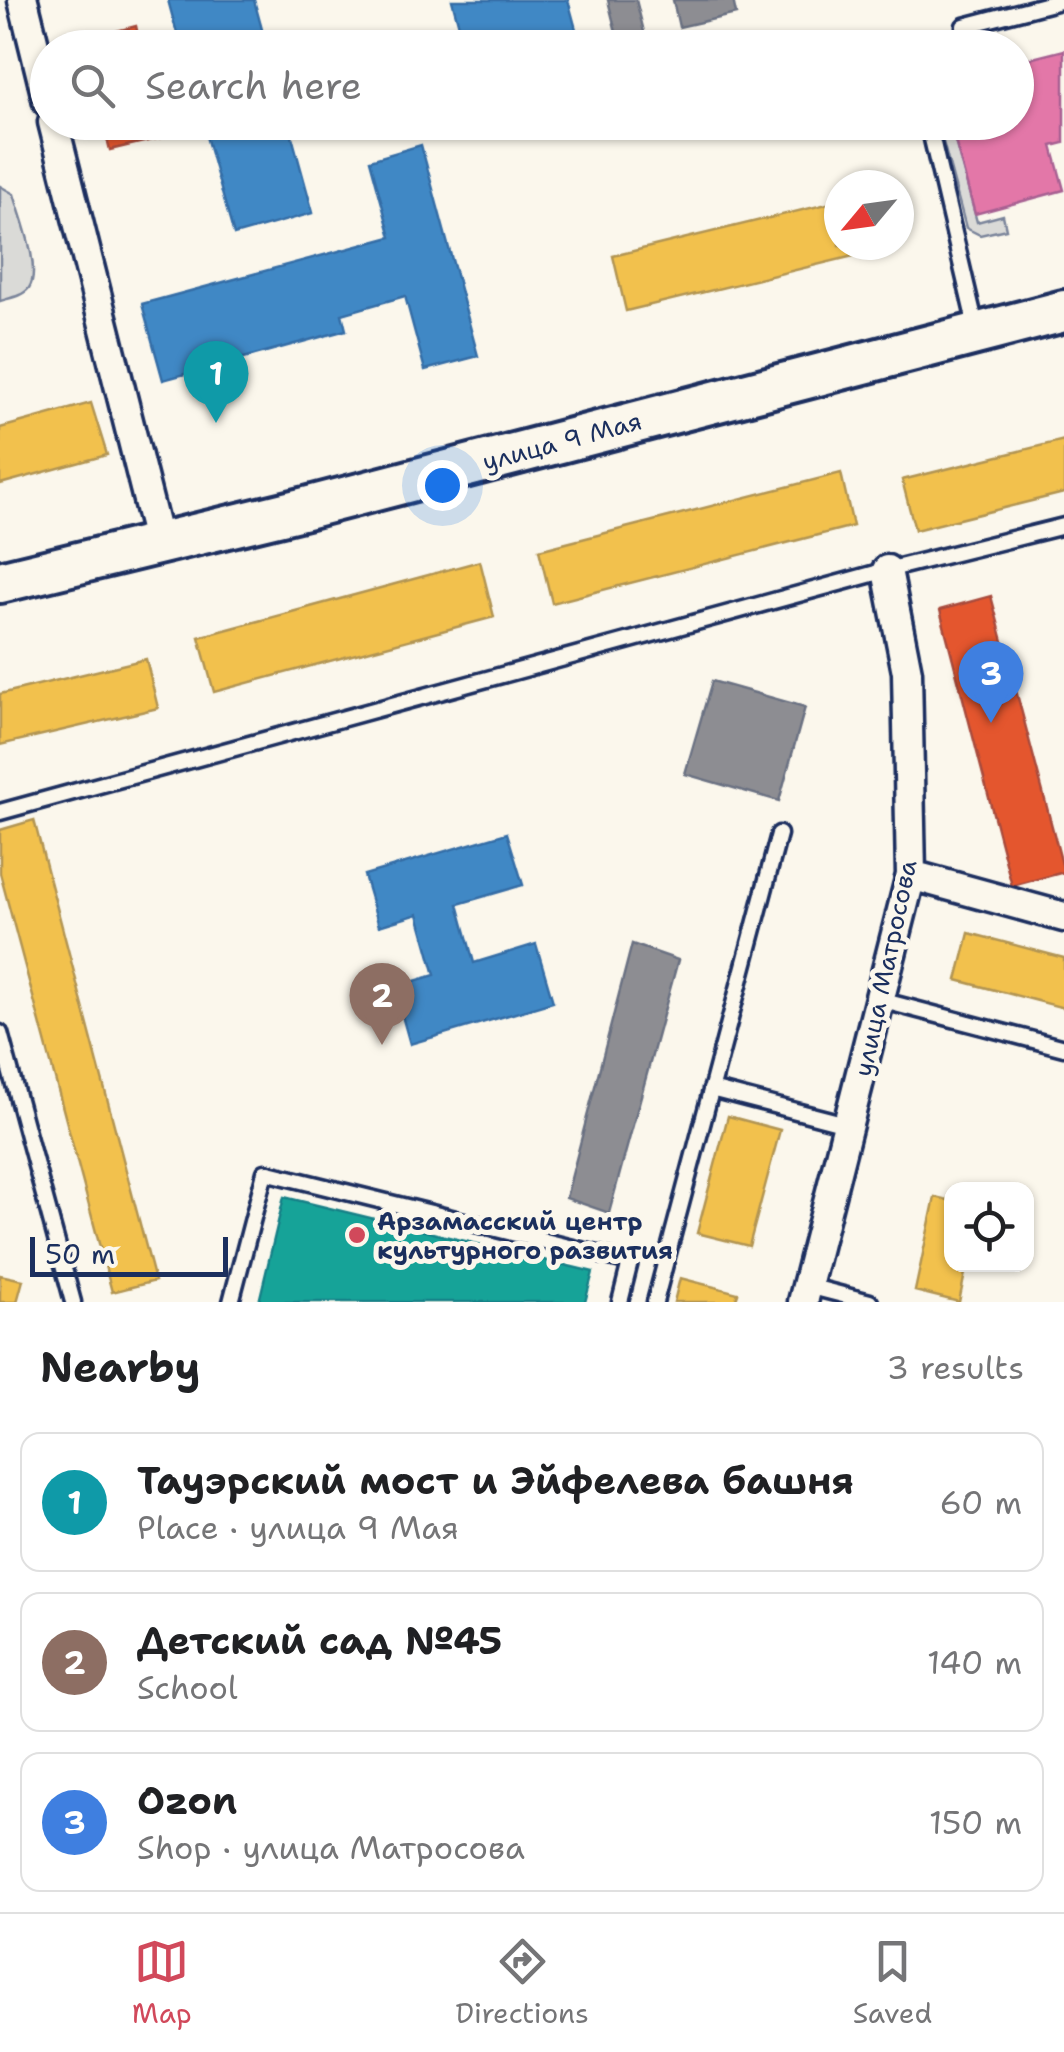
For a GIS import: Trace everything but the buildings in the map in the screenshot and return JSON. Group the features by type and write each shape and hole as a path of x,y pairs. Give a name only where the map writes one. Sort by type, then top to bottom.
{"main road":[{"name":"улица 9 Мая","path":"0,582 1064,310"}],"street":[{"path":"23,0 30,30"},
{"path":"57,140 159,544"},
{"name":"улица Матросова","path":"806,1294 911,874 906,672 886,570"},
{"path":"911,874 1064,918"}],"lane":[{"path":"965,30 964,26 1064,0"},
{"path":"932,140 977,333"},
{"path":"0,812 886,570 1064,526"},
{"path":"655,1302 778,834"},
{"path":"880,1000 1064,1048"},
{"path":"0,1033 73,1302"},
{"path":"711,1089 850,1125"},
{"path":"231,1302 266,1172 630,1262 620,1302"},
{"path":"806,1294 870,1302"}],"shaded area":[{"path":"943,140 955,140 977,222 1003,215 1006,229 980,235 966,228"},
{"path":"0,186 14,194 33,268 26,291 0,301"}],"place":[{"name":"Тауэрский мост и Эйфелева башня","path":"216,423"},
{"name":"Ozon","path":"991,723"},
{"name":"Детский сад №45","path":"382,1045"},
{"name":"Арзамасский центр культурного развития","path":"357,1235"}]}
